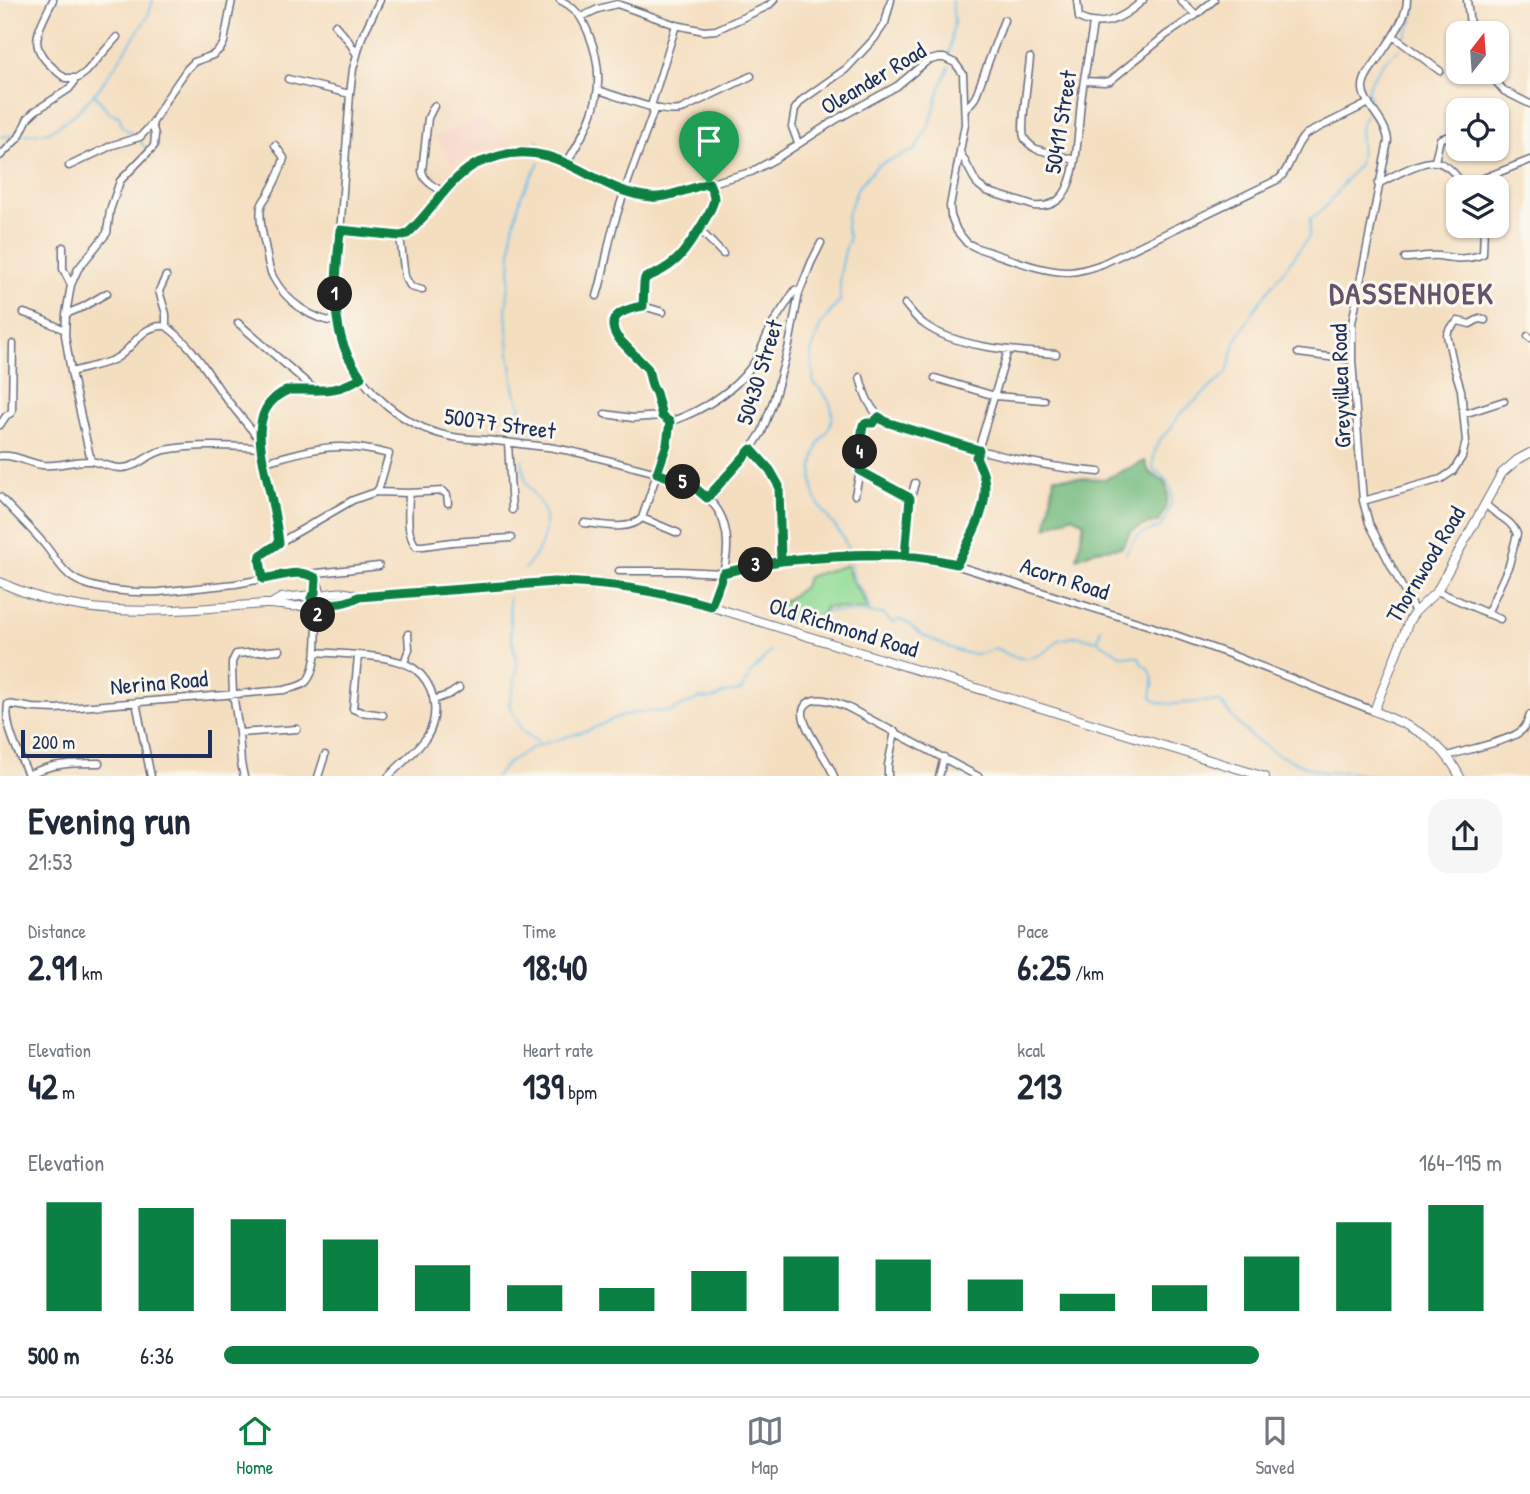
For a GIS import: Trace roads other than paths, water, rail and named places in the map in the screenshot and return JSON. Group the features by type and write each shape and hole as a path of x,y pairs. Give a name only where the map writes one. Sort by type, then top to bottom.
{"street":[{"path":"53,0 38,31 37,43 50,66 65,78 75,79"},
{"path":"69,166 113,145 140,137 152,124 187,69 194,62 219,50 224,42 232,0"},
{"name":"50077 Street","path":"380,0 356,55 350,94 335,289 338,322 347,354 361,377 385,404 422,427 448,436 580,453 657,473 693,486 717,509 724,524 728,547 723,573 711,606"},
{"path":"560,0 569,4 582,17 598,63 598,90 590,121 567,162"},
{"path":"582,17 617,4 704,32 716,30 768,6 774,0"},
{"path":"798,144 792,127 795,109 802,100 846,69 874,39 884,23 891,0"},
{"path":"1077,0 1079,18 1093,23 1121,18 1143,0"},
{"path":"1180,0 1196,15"},
{"path":"1084,81 1110,81 1214,0"},
{"path":"1369,103 1364,93 1364,82 1392,36 1406,8 1407,0"},
{"path":"1467,0 1470,21"},
{"path":"965,110 975,98 1004,20"},
{"name":"50411 Street","path":"960,152 977,184 986,191 1041,206 1049,205 1062,197 1075,160 1093,23"},
{"path":"335,25 356,55"},
{"path":"597,296 610,238 653,107 676,25"},
{"path":"1392,36 1440,71"},
{"path":"0,156 19,137 35,111 69,89 75,79 86,72 117,37"},
{"name":"Oleander Road","path":"400,236 414,228 462,173 484,160 510,153 542,154 567,162 589,176 624,191 656,198 751,172 897,86 931,59 944,58 960,68 964,82 965,124 950,206 957,231 967,243 977,248 1049,270 1079,271 1102,264 1279,179 1286,173 1299,141 1306,134 1369,103"},
{"path":"1030,58 1024,137 1030,146 1036,149 1075,160"},
{"path":"598,90 670,111 680,110 751,76"},
{"path":"288,79 350,94"},
{"path":"1498,84 1504,91 1530,104"},
{"name":"Greyvillea Road","path":"1369,103 1387,134 1388,141 1352,323 1352,360 1363,501 1369,523 1415,612"},
{"path":"434,106 428,118 422,171 427,182 443,192"},
{"path":"91,461 71,372 65,330 71,285 78,269 107,233 110,210 120,181 154,146 152,124"},
{"path":"1435,161 1440,139 1446,137"},
{"path":"275,145 284,158 268,196 261,204 262,233 272,275 289,297 308,313 319,319 338,322"},
{"path":"1492,175 1530,160"},
{"path":"1378,184 1421,164 1435,161 1455,175"},
{"path":"643,306 645,278 677,260 712,207 714,198 709,183"},
{"path":"699,229 723,254"},
{"path":"340,230 400,236 405,277 411,287 422,290"},
{"path":"1405,258 1438,256 1458,259 1478,256 1483,254 1484,238"},
{"name":"50430 Street","path":"707,498 751,449 762,432 789,345 797,292 821,243"},
{"path":"63,247 63,269 71,285"},
{"path":"166,276 159,291 166,314 166,326"},
{"path":"670,422 688,416 719,397 743,376 759,355 772,326 797,292"},
{"path":"66,314 107,293"},
{"path":"905,304 921,322 937,332 967,342 1056,354"},
{"path":"663,312 643,306 622,310 614,322 614,333 648,369 662,416 670,422"},
{"path":"24,313 65,330"},
{"path":"1363,501 1441,479 1459,463 1466,441 1464,414 1461,386 1454,367 1448,332 1458,321 1470,324 1479,319 1485,320"},
{"path":"238,323 314,389"},
{"path":"71,372 116,358 149,328 166,326 193,350 260,444"},
{"path":"0,425 12,410 13,344"},
{"path":"957,564 984,501 984,476 976,457 1008,349"},
{"path":"1298,353 1352,360"},
{"path":"279,543 260,444 261,422 267,407 280,393 288,390 338,389 349,386 361,377"},
{"path":"860,377 865,397 879,417 886,422 979,450 1064,468 1099,472"},
{"path":"935,378 995,396 1044,400"},
{"path":"1464,414 1504,401"},
{"path":"605,414 633,418 662,416"},
{"path":"855,495 860,471 863,425 873,423 879,417"},
{"path":"584,523 629,525 642,518 667,444 670,422"},
{"path":"508,443 512,510"},
{"path":"0,456 48,466 91,461 123,468 135,465 154,452 165,450 260,444"},
{"path":"264,462 340,447 389,454 376,492"},
{"path":"751,449 770,470 779,486 781,561"},
{"name":"Thornwood Road","path":"1374,710 1409,621 1437,591 1502,473 1530,453"},
{"path":"860,471 910,498"},
{"path":"905,556 910,498 915,483"},
{"path":"263,579 261,555 353,500 376,492 443,491 448,503"},
{"path":"409,493 409,525 412,541 416,546 511,538"},
{"path":"0,498 74,579 99,587 147,592 235,583 301,572 316,578 316,652 390,659 404,663 416,670 430,687 434,700 434,716 427,737 388,776"},
{"path":"1485,503 1488,508 1511,523 1517,534 1508,565 1487,614"},
{"path":"642,518 678,533"},
{"name":"Acorn Road","path":"619,571 723,573 781,561 860,555 905,556 957,564 1150,626 1374,710 1418,730 1431,739 1448,756 1460,776"},
{"path":"309,574 379,566"},
{"name":"Old Richmond Road","path":"0,582 45,599 121,612 271,604 303,606 335,592 358,597 526,583 564,582 637,589 711,606 1265,776"},
{"path":"1437,591 1500,619"},
{"path":"404,663 409,649 408,634"},
{"path":"244,776 233,694 232,662 236,654 280,650"},
{"name":"Nerina Road","path":"28,776 9,726 8,704 56,709 284,690 301,685 309,677 316,652"},
{"path":"358,656 353,709 383,715"},
{"path":"434,700 459,688"},
{"path":"834,776 805,721 802,711 808,702 831,701 847,707 979,776"},
{"path":"136,702 151,776"},
{"path":"1448,756 1516,735 1530,715"},
{"path":"239,733 297,729"},
{"path":"888,776 895,732"},
{"path":"318,776 325,755"},
{"path":"939,776 944,757"},
{"path":"28,776 41,768 51,766 99,763"}],"waterway":[{"path":"22,135 49,132 75,114 97,91 117,63 148,16 153,0"},
{"path":"949,55 954,22 952,0"},
{"path":"1403,39 1413,20 1415,0"},
{"path":"1370,98 1367,91 1376,73 1400,49"},
{"path":"848,243 847,215 858,187 878,165 915,150 930,124 949,67"},
{"path":"94,94 110,113 119,116 122,126 135,136"},
{"path":"1126,554 1139,535 1161,527 1169,510 1171,488 1162,475 1153,469 1154,454 1160,439 1171,429 1177,417 1227,373 1236,340 1256,307 1309,237 1310,219 1324,208 1359,165 1360,128 1367,113"},
{"path":"0,137 16,135"},
{"path":"537,140 539,149"},
{"path":"140,141 147,151"},
{"path":"521,439 522,417 509,353 506,311 512,231 521,196 539,162"},
{"path":"846,245 840,275 840,301 821,324 811,353 814,383 826,397 832,413 829,428 816,453 813,487 819,505 841,535 849,553"},
{"path":"522,459 526,481 545,517 539,549 524,569"},
{"path":"850,558 854,581 865,595 870,611"},
{"path":"509,598 511,633 517,665 509,705 522,731 540,744"},
{"path":"819,628 826,611 883,614 893,623 899,619 903,620 922,635 962,652 979,654 994,648 1023,658 1030,658 1048,650 1058,640 1077,636 1098,641 1122,656 1139,657 1152,675 1151,696 1154,700 1167,704 1220,702 1253,738 1279,755 1323,772 1371,776"},
{"path":"1098,641 1101,628"},
{"path":"496,776 509,762 533,747 589,730 620,716 671,711 700,698 716,698 724,693 741,691 750,674 771,651"}],"district":[{"name":"DASSENHOEK","path":"1412,293"}]}
